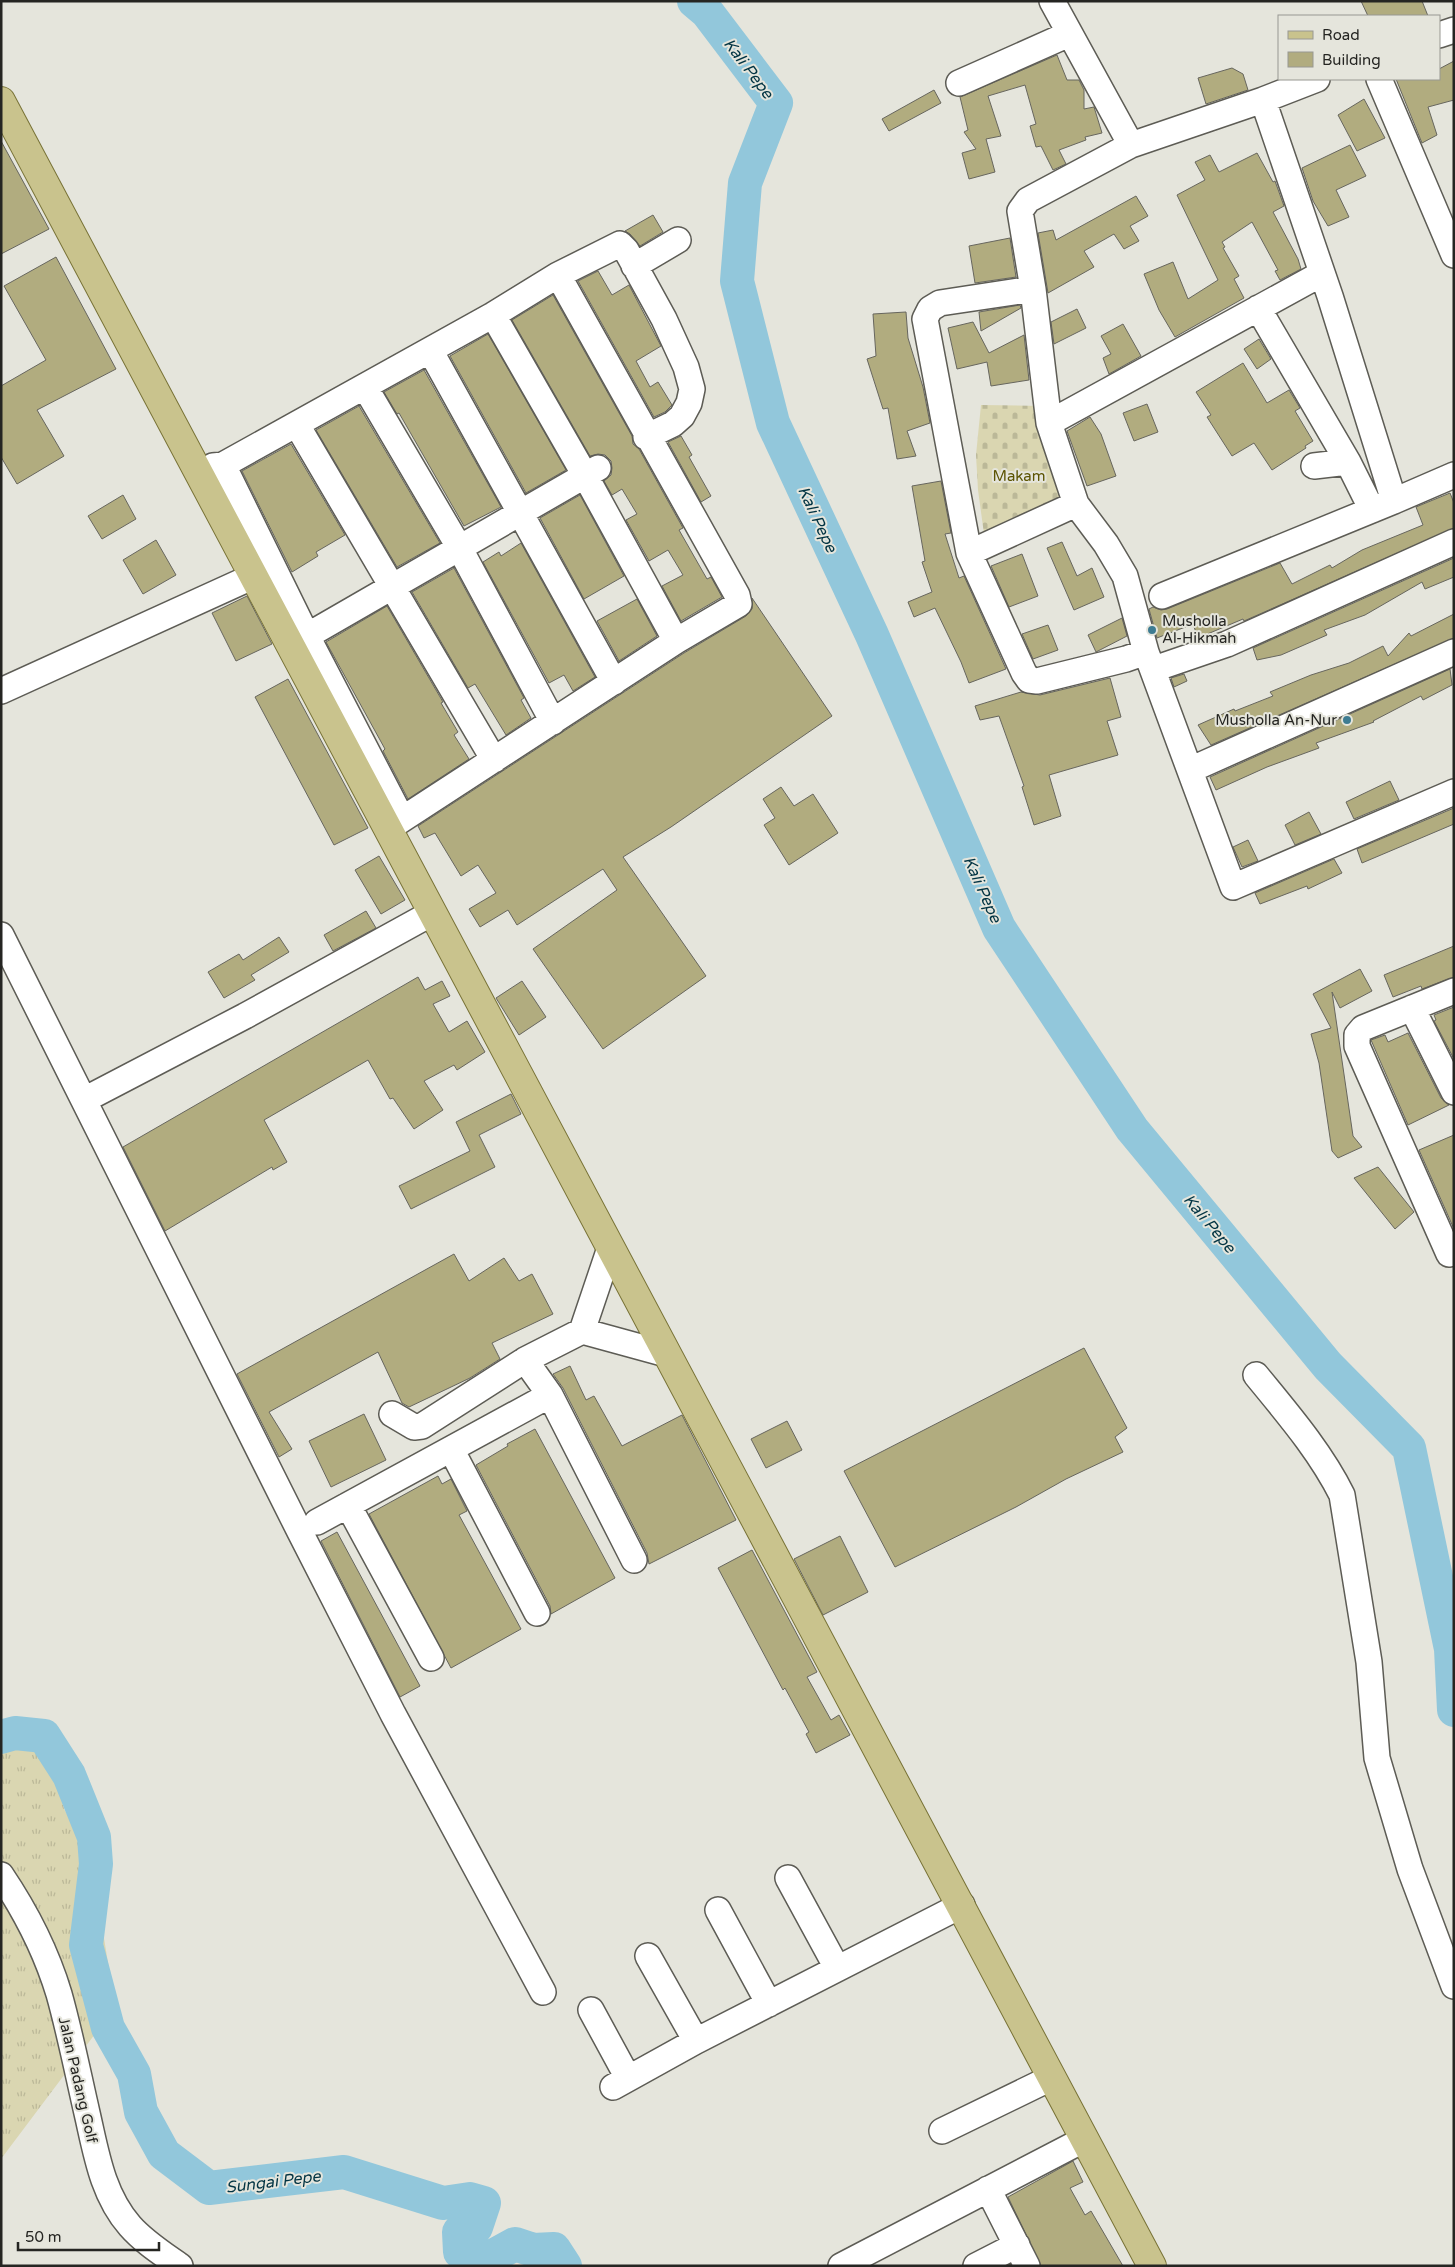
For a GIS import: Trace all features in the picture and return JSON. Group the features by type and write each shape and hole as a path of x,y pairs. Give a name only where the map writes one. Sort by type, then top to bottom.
{"main road":[{"path":"1,101 254,576 299,641 432,912 666,1354 962,1905 1083,2140 1152,2266"}],"street":[{"path":"1052,1 1131,145"},
{"path":"1440,35 1454,30"},
{"path":"959,83 1069,34"},
{"path":"1313,80 1263,100 1131,145 1022,205 1020,211 1049,423 1076,504 1106,544 1125,576 1150,660 1233,887 1454,792"},
{"path":"1379,80 1454,255"},
{"path":"1263,100 1330,296 1383,506"},
{"path":"634,266 678,240"},
{"path":"558,275 646,437 739,601 737,606 676,642 399,821 299,641 218,465 297,425 493,315 558,275 620,244 626,250 664,319 686,367 692,388 689,403 682,416 673,424 646,437"},
{"path":"1049,423 1321,274"},
{"path":"1032,289 940,303 930,309 925,318 970,553 1024,673 1030,680 1046,679 1126,659 1150,660 1227,644 1454,542"},
{"path":"1258,308 1348,462 1383,506"},
{"path":"493,315 592,472 676,642"},
{"path":"430,350 614,682"},
{"path":"365,387 459,547 553,722"},
{"path":"297,425 494,760"},
{"path":"1314,466 1348,462"},
{"path":"299,641 592,472"},
{"path":"1162,596 1454,475"},
{"path":"970,553 1076,504"},
{"path":"1,691 254,576"},
{"path":"1190,770 1454,652"},
{"path":"84,1100 245,1016 432,912"},
{"path":"1,935 393,1714 543,1992"},
{"path":"1454,991 1363,1028 1357,1035 1357,1046 1449,1254 1454,1253"},
{"path":"1412,1008 1454,1092"},
{"path":"582,1331 610,1248"},
{"path":"392,1414 414,1426 422,1426 525,1360 582,1331 666,1354"},
{"path":"525,1360 550,1395 634,1560"},
{"path":"1256,1375 1294,1421 1332,1475 1342,1495 1369,1662 1377,1758 1410,1869 1454,1986"},
{"path":"317,1522 550,1395"},
{"path":"451,1449 537,1613"},
{"path":"348,1504 431,1658"},
{"name":"Jalan Padang Golf","path":"1,1875 30,1923 46,1956 59,1995 97,2162 108,2191 130,2225 150,2245 180,2266"},
{"path":"788,1878 837,1968"},
{"path":"591,2010 621,2082 696,2041 962,1905"},
{"path":"718,1910 769,2004"},
{"path":"648,1956 696,2041"},
{"path":"942,2131 1051,2078"},
{"path":"841,2266 1083,2140"},
{"path":"976,2266 1022,2255 988,2189"}],"green space":[{"name":"Makam","path":"981,405 1042,406 1065,497 984,534 978,490 976,455"},
{"path":"26,1731 56,1769 64,1809 79,1835 103,1932 110,1975 87,1985 101,2026 1,2159 1,1732"}],"building":[{"path":"1361,1 1422,1 1428,15 1368,15"},
{"path":"1057,55 1067,80 1079,80 1084,90 1084,109 1094,107 1102,133 1085,137 1086,140 1059,150 1066,164 1053,170 1041,146 1036,147 1030,126 1036,124 1025,85 988,96 1001,136 986,139 995,172 969,179 962,153 976,149 964,132 968,130 960,97"},
{"path":"1454,61 1454,100 1428,107 1437,135 1422,143 1396,80 1440,80 1440,68"},
{"path":"1232,68 1243,74 1248,90 1206,104 1198,78"},
{"path":"934,90 941,103 889,131 882,119"},
{"path":"1364,99 1385,138 1357,151 1338,115"},
{"path":"1,141 49,229 1,254"},
{"path":"1350,145 1366,176 1336,190 1349,217 1328,226 1313,201 1302,168"},
{"path":"1257,153 1273,182 1275,181 1284,206 1273,212 1298,259 1301,269 1280,280 1275,271 1278,270 1252,222 1222,242 1225,247 1223,248 1239,276 1234,279 1244,298 1175,337 1159,310 1144,274 1173,262 1188,299 1218,280 1177,195 1205,180 1195,162 1210,155 1219,172"},
{"path":"1136,196 1148,216 1130,226 1139,241 1124,249 1114,234 1084,251 1094,267 1048,293 1038,233 1053,230 1056,240"},
{"path":"653,215 663,232 640,246 625,231"},
{"path":"1010,238 1016,277 975,283 969,246"},
{"path":"56,257 116,369 37,410 64,456 17,484 1,457 1,386 46,360 4,286"},
{"path":"598,271 612,295 629,285 661,346 636,361 650,387 658,382 672,405 665,412 654,417 578,281"},
{"path":"553,295 632,436 633,444 639,449 683,528 679,530 707,579 711,577 722,597 681,621 662,586 683,575 668,550 649,561 626,520 637,514 622,489 612,495 604,481 611,475 611,461 605,455 590,456 512,320"},
{"path":"1020,305 1021,308 981,331 979,312"},
{"path":"1077,309 1086,328 1054,344 1051,322"},
{"path":"906,312 908,338 923,387 930,423 907,431 916,456 897,459 888,408 883,409 867,359 876,356 873,314"},
{"path":"973,322 989,353 1024,335 1029,380 991,386 987,362 957,369 948,328"},
{"path":"1123,324 1141,356 1109,374 1103,358 1111,354 1101,336"},
{"path":"488,334 566,470 526,493 450,356"},
{"path":"1259,339 1271,359 1257,369 1244,349"},
{"path":"1243,363 1267,403 1289,390 1300,408 1295,411 1313,441 1305,446 1306,448 1272,470 1254,443 1232,456 1207,417 1211,415 1196,392"},
{"path":"424,370 501,507 464,526 399,413 397,414 384,392"},
{"path":"1147,404 1158,432 1134,441 1123,413"},
{"path":"359,406 440,543 397,567 316,430"},
{"path":"1090,417 1101,434 1116,476 1087,486 1067,431"},
{"path":"681,436 692,455 689,457 711,496 701,502 668,442"},
{"path":"291,444 345,535 316,552 318,556 292,572 242,471"},
{"path":"941,481 951,533 945,534 959,578 964,576 1006,669 969,683 935,608 914,617 908,602 932,592 922,562 925,561 912,486"},
{"path":"1450,493 1454,503 1454,528 1244,621 1243,619 1198,638 1193,624 1157,638 1149,609 1153,607 1161,610 1167,609 1280,563 1292,584 1330,565 1332,568 1362,550 1423,525 1416,507"},
{"path":"123,495 136,519 102,539 88,516"},
{"path":"580,495 624,576 584,599 540,518"},
{"path":"156,540 176,575 143,594 123,560"},
{"path":"1062,542 1077,576 1092,568 1104,597 1074,610 1047,548"},
{"path":"521,543 595,677 573,691 564,675 549,683 483,562 499,552 501,556"},
{"path":"1022,554 1038,596 1009,607 991,566"},
{"path":"1454,558 1454,577 1425,589 1422,582 1365,615 1324,630 1327,635 1281,655 1257,660 1253,648"},
{"path":"454,568 524,698 521,700 531,718 506,735 475,684 468,688 412,592"},
{"path":"247,596 272,644 236,661 212,613"},
{"path":"752,598 832,716 671,827 623,857 706,976 603,1049 533,949 617,890 603,869 517,925 508,910 480,927 469,909 496,893 478,865 461,876 435,833 424,838 418,826 684,653 746,616 752,609"},
{"path":"637,599 657,636 619,661 597,621"},
{"path":"387,606 443,702 441,703 458,732 454,735 469,759 408,799 383,751 385,749 326,642"},
{"path":"1454,614 1454,638 1211,745 1198,725 1234,709 1235,711 1273,696 1270,692 1311,675 1349,663 1383,646 1388,656 1409,633 1411,636"},
{"path":"1122,618 1127,636 1096,652 1088,635"},
{"path":"1048,625 1058,650 1033,659 1022,634"},
{"path":"1450,669 1452,685 1423,700 1421,696 1374,722 1316,743 1319,748 1267,767 1216,790 1210,777"},
{"path":"1184,674 1187,681 1174,687 1171,678"},
{"path":"1110,678 1121,717 1107,721 1118,755 1049,775 1061,816 1034,825 1022,787 1024,786 999,716 980,720 975,706 1021,692 1040,695"},
{"path":"288,679 368,828 334,845 255,697"},
{"path":"1390,781 1399,800 1354,819 1346,802"},
{"path":"781,787 794,806 813,794 838,833 789,865 764,825 775,818 763,799"},
{"path":"1454,808 1454,824 1362,863 1357,849"},
{"path":"1309,812 1321,834 1295,845 1285,825"},
{"path":"1248,840 1258,861 1242,867 1233,847"},
{"path":"379,856 405,900 381,914 355,870"},
{"path":"1334,859 1342,873 1308,889 1307,886 1260,904 1255,893"},
{"path":"366,911 376,928 333,951 324,935"},
{"path":"279,937 289,952 251,975 255,980 224,998 208,972 239,954 243,960"},
{"path":"1454,946 1454,977 1422,989 1421,986 1393,997 1384,975"},
{"path":"1360,969 1372,991 1340,1008 1332,992 1353,1136 1362,1147 1338,1158 1332,1151 1319,1063 1311,1034 1331,1028 1313,994"},
{"path":"418,977 425,990 442,981 450,996 433,1004 449,1032 467,1021 485,1052 457,1070 454,1065 424,1081 443,1110 414,1129 393,1098 390,1099 368,1060 264,1120 287,1162 273,1170 272,1167 165,1231 123,1147"},
{"path":"522,981 546,1017 519,1035 496,998"},
{"path":"1454,1007 1454,1059 1434,1021 1436,1020 1434,1015"},
{"path":"1408,1033 1441,1098 1449,1105 1408,1125 1371,1040 1385,1035 1388,1042"},
{"path":"511,1094 521,1114 479,1135 495,1167 411,1209 399,1186 470,1151 456,1122"},
{"path":"1454,1135 1454,1229 1419,1150"},
{"path":"1378,1167 1414,1212 1395,1229 1354,1178"},
{"path":"454,1254 469,1281 504,1258 519,1281 532,1274 553,1314 492,1343 500,1359 470,1378 409,1407 402,1403 378,1352 269,1412 292,1449 279,1457 237,1374"},
{"path":"1084,1348 1127,1428 1115,1437 1123,1452 1066,1479 1016,1507 895,1567 844,1471"},
{"path":"570,1366 586,1400 594,1396 622,1446 682,1415 736,1520 649,1564 647,1553 563,1388 553,1374"},
{"path":"364,1414 386,1460 331,1487 309,1441"},
{"path":"787,1421 802,1450 766,1468 751,1439"},
{"path":"535,1429 615,1578 551,1614 550,1606 476,1465 508,1446 507,1444"},
{"path":"438,1476 442,1484 451,1479 467,1511 459,1515 521,1629 451,1668 369,1514"},
{"path":"337,1532 420,1686 400,1697 321,1541"},
{"path":"840,1536 868,1592 823,1615 794,1559"},
{"path":"752,1550 817,1672 807,1677 831,1720 839,1715 850,1735 816,1753 806,1734 809,1732 785,1688 783,1690 718,1568"},
{"path":"1073,2161 1083,2182 1070,2188 1085,2215 1091,2211 1123,2266 1041,2266 1008,2197"}],"waterway":[{"name":"Kali Pepe","path":"694,1 707,12 776,103 745,183 737,281 773,423 872,635 999,928 1132,1129 1328,1366 1409,1448 1451,1649 1454,1710"},
{"name":"Sungai Pepe","path":"1,1737 15,1733 44,1736 69,1775 94,1837 96,1864 86,1945 108,2028 134,2074 141,2112 164,2154 209,2188 344,2172 443,2203 470,2199 484,2203 476,2227 459,2232 460,2252 484,2261 515,2244 533,2250 554,2249 565,2266"}],"place":[{"name":"Musholla Al-Hikmah","path":"1152,630"},
{"name":"Musholla An-Nur","path":"1347,720"}]}
